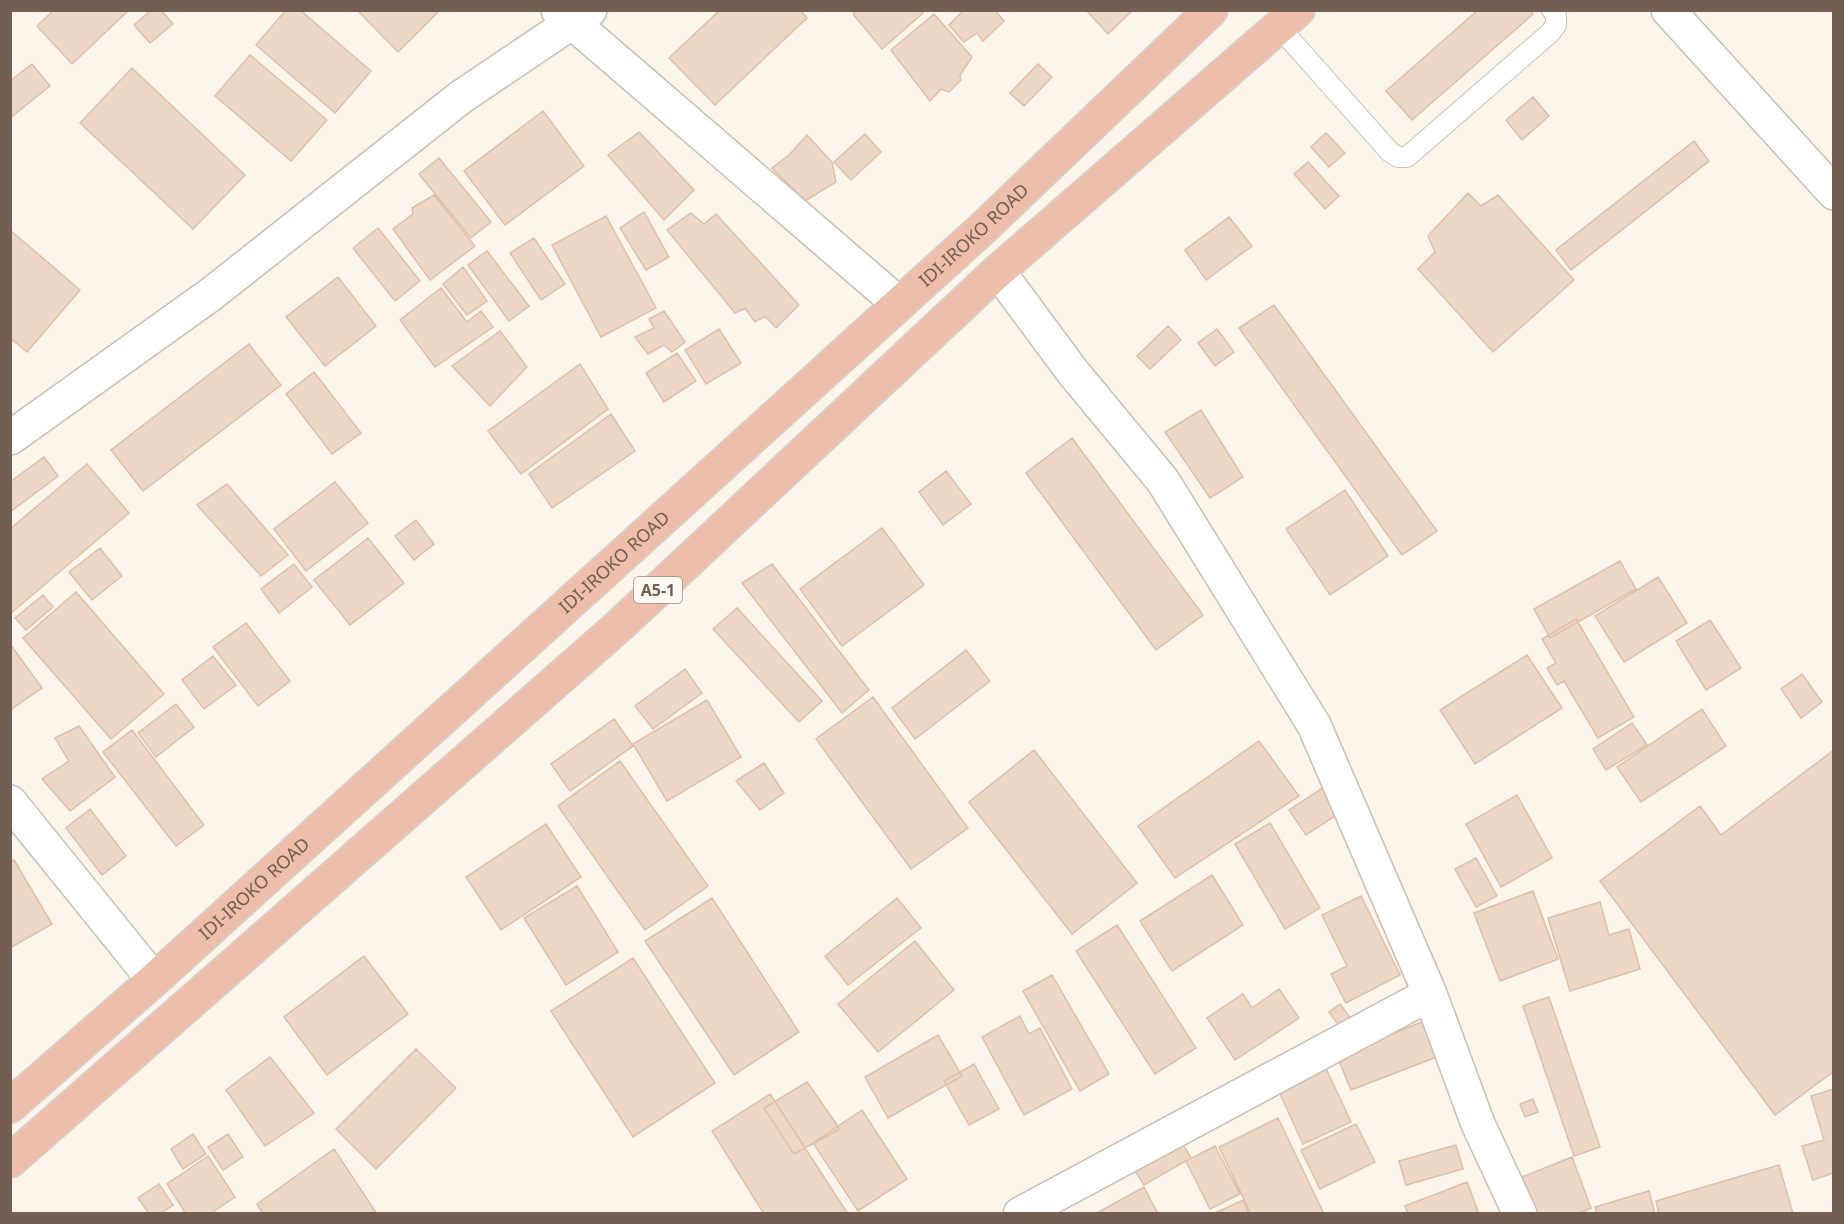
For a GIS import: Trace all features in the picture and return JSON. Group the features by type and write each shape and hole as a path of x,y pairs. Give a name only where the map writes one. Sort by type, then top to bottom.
{"highway":[{"name":"IDI-IROKO ROAD","path":"10,1106 154,980 982,229 1211,10"},
{"name":"A5-1","path":"10,1161 620,625 998,271 1288,19"}],"street":[{"path":"1668,10 1833,194"},
{"path":"10,438 210,295 460,97 573,15 899,304"},
{"path":"998,271 1072,371 1162,480 1314,724 1430,994 1478,1124 1520,1214"},
{"path":"10,802 154,980"},
{"path":"1020,1214 1430,994"}],"lane":[{"path":"1288,19 1390,152 1398,158 1407,157 1550,33 1556,25 1556,16 1552,10"}],"building":[{"path":"54,10 129,10 72,64 37,26"},
{"path":"151,10 161,10 173,24 150,43 134,25"},
{"path":"286,10 300,10 371,71 335,113 256,45"},
{"path":"357,10 440,10 398,52"},
{"path":"720,10 800,10 807,18 715,105 669,58"},
{"path":"857,10 921,10 923,13 882,49 853,14"},
{"path":"964,10 995,10 1004,21 983,41 977,33 964,42 949,25"},
{"path":"1086,10 1133,10 1108,34"},
{"path":"1478,10 1530,10 1533,14 1412,120 1386,91"},
{"path":"934,14 972,57 960,75 961,80 949,92 941,89 930,101 891,50"},
{"path":"250,55 327,120 291,161 215,96"},
{"path":"32,64 50,86 10,118 10,81"},
{"path":"1038,64 1052,77 1024,106 1010,93"},
{"path":"132,68 245,175 193,229 80,123"},
{"path":"1533,97 1549,116 1522,140 1506,120"},
{"path":"543,111 584,166 505,225 464,171"},
{"path":"639,132 694,190 664,220 608,155"},
{"path":"1326,133 1345,153 1329,167 1311,147"},
{"path":"865,134 881,152 851,180 834,162"},
{"path":"807,135 832,162 836,182 805,201 772,168 789,155"},
{"path":"1694,141 1709,161 1571,270 1556,250"},
{"path":"439,158 491,222 471,238 419,174"},
{"path":"1308,162 1339,196 1325,209 1294,174"},
{"path":"1468,193 1481,206 1498,195 1574,280 1493,352 1418,269 1435,252 1428,236"},
{"path":"434,195 475,246 430,280 393,229 413,214 412,208"},
{"path":"644,212 669,257 646,270 620,228"},
{"path":"691,213 704,224 716,214 799,305 776,328 765,316 755,322 745,308 735,313 667,230"},
{"path":"606,216 656,308 601,337 552,245"},
{"path":"1229,217 1252,246 1206,280 1185,250"},
{"path":"378,228 420,281 395,301 353,248"},
{"path":"10,230 80,290 27,352 10,338"},
{"path":"534,238 565,284 541,300 510,253"},
{"path":"487,251 529,306 509,321 468,265"},
{"path":"463,267 487,301 467,315 443,284"},
{"path":"338,277 376,326 325,366 286,317"},
{"path":"441,288 467,322 481,311 493,327 435,367 400,320"},
{"path":"1274,305 1437,531 1402,555 1239,328"},
{"path":"664,311 685,342 672,352 664,345 648,354 635,337 654,328 649,319"},
{"path":"1168,326 1181,340 1150,369 1137,356"},
{"path":"719,329 741,363 706,384 685,350"},
{"path":"1217,329 1234,352 1215,366 1198,343"},
{"path":"500,331 527,367 490,406 452,366"},
{"path":"249,344 281,385 143,491 111,450"},
{"path":"677,353 696,381 664,402 646,373"},
{"path":"580,364 608,409 521,474 488,431"},
{"path":"314,372 361,433 332,454 286,394"},
{"path":"1201,410 1243,477 1210,498 1165,432"},
{"path":"611,414 635,451 552,508 529,474"},
{"path":"1072,438 1203,615 1156,650 1026,473"},
{"path":"44,457 58,476 10,512 10,482"},
{"path":"87,464 129,513 10,614 10,529"},
{"path":"946,471 971,504 943,525 919,492"},
{"path":"335,482 368,523 306,571 274,529"},
{"path":"227,484 288,555 261,576 197,505"},
{"path":"1345,490 1388,556 1330,595 1286,529"},
{"path":"416,520 434,544 414,560 395,536"},
{"path":"882,528 924,585 842,646 800,589"},
{"path":"368,538 404,583 350,625 314,580"},
{"path":"100,548 122,576 92,600 69,572"},
{"path":"1620,561 1636,589 1550,638 1534,609"},
{"path":"294,564 312,587 279,613 261,589"},
{"path":"772,564 869,690 842,713 742,583"},
{"path":"1658,577 1687,623 1624,662 1595,616"},
{"path":"76,592 164,694 111,739 23,638"},
{"path":"43,595 53,607 26,630 15,618"},
{"path":"737,608 822,701 799,722 713,629"},
{"path":"1576,619 1634,717 1598,738 1564,681 1557,685 1547,668 1556,663 1542,639"},
{"path":"1710,620 1741,668 1706,690 1676,641"},
{"path":"246,623 290,681 258,706 213,647"},
{"path":"10,644 42,688 10,710"},
{"path":"966,650 990,681 915,739 892,708"},
{"path":"1527,655 1562,708 1475,764 1440,710"},
{"path":"213,656 236,685 204,709 182,680"},
{"path":"685,669 702,693 653,729 635,706"},
{"path":"1802,674 1822,702 1801,718 1781,689"},
{"path":"873,697 968,828 911,869 816,739"},
{"path":"707,700 741,757 667,801 633,744"},
{"path":"176,704 194,727 156,757 138,733"},
{"path":"1702,709 1726,746 1641,802 1617,767"},
{"path":"614,719 633,746 570,791 551,764"},
{"path":"1632,723 1647,745 1606,770 1593,749"},
{"path":"79,726 115,777 70,811 42,779 69,761 55,738"},
{"path":"132,730 204,825 176,846 103,752"},
{"path":"1259,741 1299,796 1175,878 1138,826"},
{"path":"1034,750 1137,883 1072,934 969,802"},
{"path":"1834,750 1834,1071 1775,1115 1600,881 1700,806 1721,835"},
{"path":"620,761 708,886 645,930 558,806"},
{"path":"764,763 784,793 760,810 736,781"},
{"path":"1324,787 1341,812 1306,835 1289,810"},
{"path":"1517,795 1552,858 1501,887 1466,824"},
{"path":"90,809 126,856 102,875 66,828"},
{"path":"1270,823 1320,908 1285,929 1235,844"},
{"path":"546,824 581,877 501,930 466,877"},
{"path":"1476,858 1497,896 1476,907 1455,869"},
{"path":"14,860 52,924 10,948 10,862"},
{"path":"1212,875 1243,925 1172,971 1140,921"},
{"path":"577,886 618,952 566,985 524,918"},
{"path":"1533,891 1558,959 1500,981 1474,913"},
{"path":"1361,896 1400,975 1346,1003 1331,974 1347,966 1322,915"},
{"path":"712,898 799,1032 734,1075 645,941"},
{"path":"897,898 921,928 848,985 825,956"},
{"path":"1600,902 1609,935 1629,929 1640,969 1570,991 1548,918"},
{"path":"1117,925 1196,1048 1155,1074 1076,951"},
{"path":"915,941 954,990 878,1052 838,1004"},
{"path":"364,956 408,1014 327,1075 284,1017"},
{"path":"633,958 715,1083 633,1137 551,1011"},
{"path":"1052,975 1109,1074 1080,1091 1023,991"},
{"path":"1279,989 1299,1018 1235,1060 1207,1018 1243,994 1252,1008"},
{"path":"1549,997 1600,1147 1574,1156 1523,1006"},
{"path":"1340,1004 1351,1019 1340,1027 1329,1012"},
{"path":"1020,1016 1029,1034 1040,1028 1072,1089 1024,1115 982,1037"},
{"path":"1429,1019 1442,1055 1351,1090 1337,1056"},
{"path":"938,1035 962,1076 888,1118 865,1077"},
{"path":"416,1049 456,1088 376,1169 336,1129"},
{"path":"270,1057 314,1113 265,1146 226,1090"},
{"path":"1323,1062 1351,1122 1303,1144 1276,1085"},
{"path":"974,1064 999,1109 969,1125 944,1081"},
{"path":"807,1082 840,1129 794,1154 764,1108"},
{"path":"1834,1089 1834,1173 1813,1180 1802,1146 1824,1140 1811,1096"},
{"path":"770,1094 848,1214 764,1214 712,1131"},
{"path":"1533,1099 1538,1112 1525,1117 1520,1104"},
{"path":"862,1110 907,1179 858,1211 813,1143"},
{"path":"1278,1118 1324,1214 1251,1214 1219,1147"},
{"path":"1356,1124 1375,1162 1320,1189 1301,1150"},
{"path":"1176,1133 1191,1158 1144,1185 1129,1161"},
{"path":"193,1134 206,1154 183,1169 171,1149"},
{"path":"228,1134 243,1157 223,1170 208,1147"},
{"path":"1456,1145 1463,1169 1406,1185 1399,1161"},
{"path":"1215,1146 1240,1194 1210,1209 1186,1161"},
{"path":"334,1149 377,1214 263,1214 257,1204"},
{"path":"208,1156 235,1197 210,1214 186,1214 167,1184"},
{"path":"1572,1157 1591,1208 1578,1214 1535,1214 1522,1177"},
{"path":"1779,1165 1793,1214 1659,1214 1656,1201"},
{"path":"1467,1182 1479,1214 1408,1214 1405,1206"},
{"path":"159,1184 173,1205 160,1214 149,1214 138,1198"},
{"path":"1144,1187 1158,1214 1095,1214"},
{"path":"1649,1191 1655,1214 1597,1214 1595,1207"},
{"path":"1243,1200 1249,1214 1213,1214"}]}
